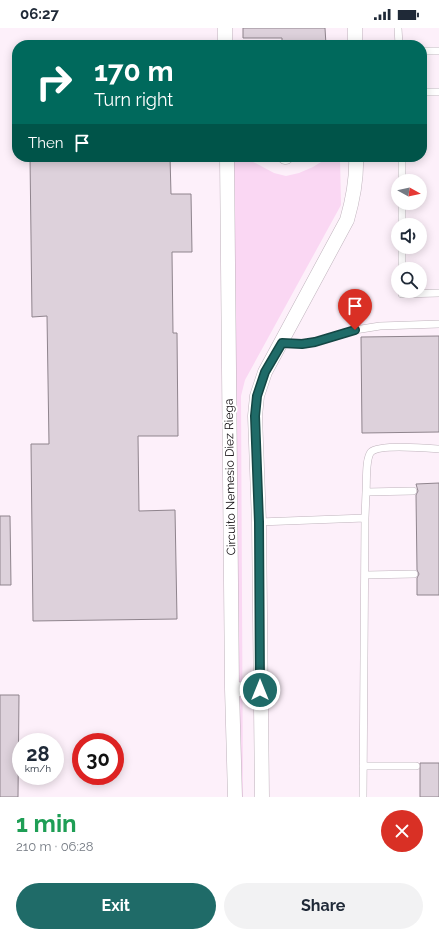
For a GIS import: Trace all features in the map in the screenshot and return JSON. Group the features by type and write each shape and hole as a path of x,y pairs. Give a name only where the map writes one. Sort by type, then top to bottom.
{"street":[{"path":"225,28 225,40"},
{"path":"355,28 355,40"},
{"name":"Circuito Nemesio Diez Riega","path":"227,162 232,689 235,797"},
{"path":"262,797 259,522 255,416 257,396 265,372 347,220 353,199 357,173 356,162"},
{"path":"232,689 260,690"}],"lane":[{"path":"398,28 399,40"},
{"path":"427,52 439,51"},
{"path":"427,92 439,92"},
{"path":"402,162 402,174"},
{"path":"427,294 439,294"},
{"path":"282,343 302,344 315,342 355,330 380,326 439,324"},
{"path":"363,797 366,575 365,518 368,460 372,452 378,448 439,448"},
{"path":"366,492 413,491"},
{"path":"259,522 365,518"},
{"path":"366,575 414,574"},
{"path":"363,766 416,766"}],"shaded area":[{"path":"228,162 253,162 274,173 286,176 299,173 321,162 340,162 341,205 245,380 241,396 243,797 234,797"}],"building":[{"path":"243,28 325,28 326,40 282,40 282,38 243,38"},
{"path":"30,162 170,162 171,194 191,194 192,252 172,252 173,333 177,333 178,436 138,436 139,511 175,510 177,619 33,621 31,444 49,444 47,316 32,317"},
{"path":"439,336 439,432 362,433 361,337"},
{"path":"439,483 439,595 417,595 417,578 419,574 417,570 416,495 418,491 416,484"},
{"path":"0,516 10,516 11,585 0,585"},
{"path":"0,695 19,695 19,733 12,733 12,785 18,785 18,797 0,797"},
{"path":"420,763 439,763 439,797 420,797"}],"route":[{"path":"260,690 259,522 255,416 257,396 265,372 282,343 302,344 315,342 355,330"}]}
